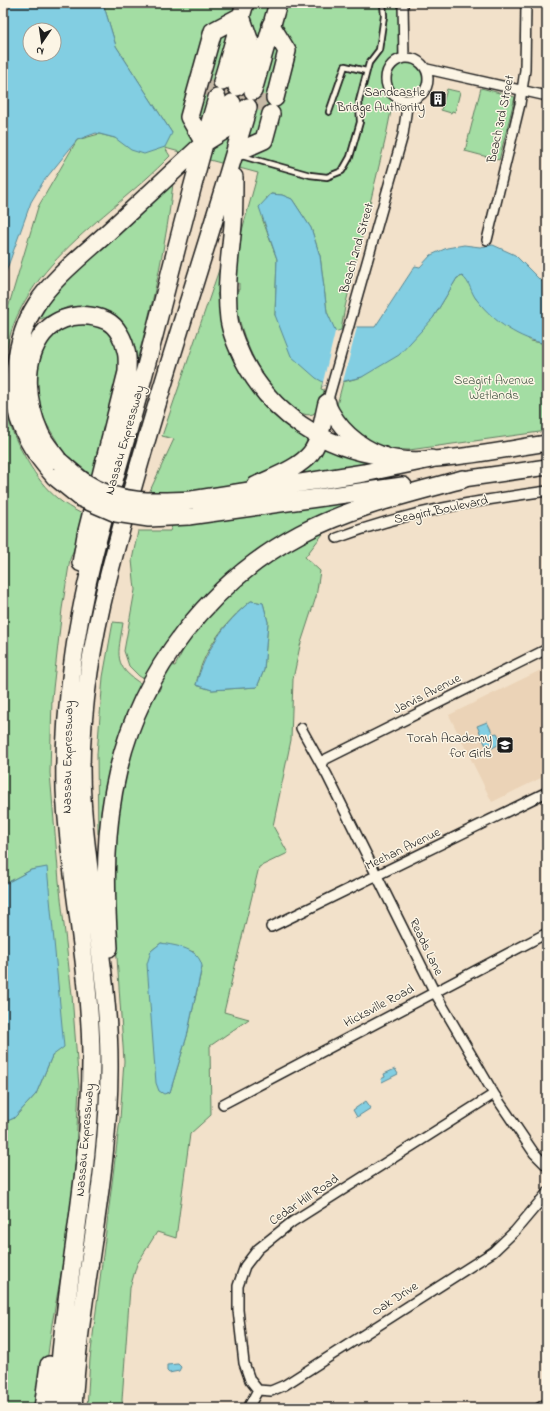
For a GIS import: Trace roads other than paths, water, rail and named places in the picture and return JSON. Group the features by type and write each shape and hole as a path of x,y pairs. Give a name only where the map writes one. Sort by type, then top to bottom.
{"highway":[{"name":"Nassau Expressway","path":"57,1408 58,1377 83,1184 90,1112 91,1051 66,795 66,719 82,602 204,143 203,122 239,96 271,25 278,3"},
{"name":"Nassau Expressway","path":"73,1408 82,1308 100,1184 107,1122 109,1062 106,1007 81,796 82,734 89,675 98,617 158,398 235,153 244,10"},
{"path":"204,143 189,117 213,31 244,10"},
{"path":"271,25 287,50 239,96 225,130 204,143 62,275 36,304 24,329 16,358 14,389 21,426 36,454 55,478 80,498 116,513 149,518 241,493 364,473 431,459"},
{"path":"239,96 264,140 235,153 233,224 227,291 229,321 236,345 248,369 265,394 287,416 319,436 341,446 368,454 384,456"},
{"path":"66,719 73,605 86,534 127,372 127,352 120,334 108,321 91,316 73,315 55,324 43,334 32,353 29,379 29,402 40,434 59,461 86,484 118,497 190,508 463,479"},
{"path":"241,493 300,463 312,452 319,436 327,402"},
{"path":"109,1062 112,994 107,866 110,814 118,770 132,726 150,685 169,654 201,612 233,580 265,556 300,534 340,516 389,498 463,479"},
{"path":"43,1408 64,1268 83,1184"}],"main road":[{"path":"327,402 333,416 354,440 384,456 431,459 547,442"},
{"name":"Seagirt Boulevard","path":"463,479 547,467"}],"street":[{"path":"403,3 404,58"},
{"name":"Beach 3rd Street","path":"487,240 526,70 526,3"},
{"path":"427,69 428,78 425,90 414,99 408,100 394,96 386,84 388,70 392,64 404,58 418,61 427,69 547,96"},
{"name":"Beach 2nd Street","path":"327,402 403,135 408,100"},
{"name":"Seagirt Boulevard","path":"337,538 369,526 433,509 547,491"},
{"name":"Jarvis Avenue","path":"320,762 547,650"},
{"name":"Reads Lane","path":"301,728 320,762 434,991 494,1094 534,1153 547,1166"},
{"name":"Meehan Avenue","path":"271,928 547,792"},
{"name":"Hicksville Road","path":"223,1104 434,991 547,933"},
{"name":"Cedar Hill Road","path":"258,1390 250,1380 244,1363 238,1310 238,1286 245,1266 258,1249 292,1222 494,1094"},
{"name":"Oak Drive","path":"258,1390 271,1391 285,1385 493,1252 515,1231 547,1193"},
{"path":"248,1408 258,1390"},
{"path":"539,1408 547,1403"}],"lane":[{"path":"235,153 310,175 327,177 342,171 350,157 360,122 359,101 366,71 369,63 379,50 384,16 383,3"},
{"path":"329,112 345,66 366,71"}],"water":[{"path":"3,3 103,3 116,46 172,133 165,147 144,154 131,150 115,138 96,133 77,140 43,182 31,202 3,280"},
{"path":"271,194 282,195 292,199 311,228 320,256 327,312 336,332 357,327 375,327 415,266 420,267 431,255 447,248 464,245 480,247 493,245 515,255 541,281 547,282 547,344 537,342 517,334 499,322 477,300 462,276 457,278 433,318 399,355 362,377 322,386 323,382 316,378 291,356 275,315 277,259 259,207"},
{"path":"251,601 263,603 268,622 264,670 257,687 212,690 196,685 210,649 217,638 232,619"},
{"path":"487,722 493,734 497,733 502,743 488,750 477,726"},
{"path":"47,867 64,1047 52,1056 36,1094 14,1118 3,1123 3,885 31,870"},
{"path":"161,943 180,947 192,952 200,960 202,966 187,1036 170,1092 164,1094 159,1091 156,1083 147,964 151,951"},
{"path":"395,1069 398,1074 382,1082 381,1079 385,1077 384,1074"},
{"path":"366,1101 371,1108 357,1117 353,1110"},
{"path":"178,1364 181,1367 179,1371 169,1373 167,1371 167,1365"}],"tunnel":[{"path":"211,97 215,80"},
{"path":"226,101 230,85"},
{"path":"241,105 245,89"},
{"path":"256,110 260,94"}],"place":[{"name":"Sandcastle Bridge Authority","path":"438,99"},
{"name":"Torah Academy for Girls","path":"505,745"}],"park label":[{"name":"Seagirt Avenue Wetlands","path":"494,388"}]}
